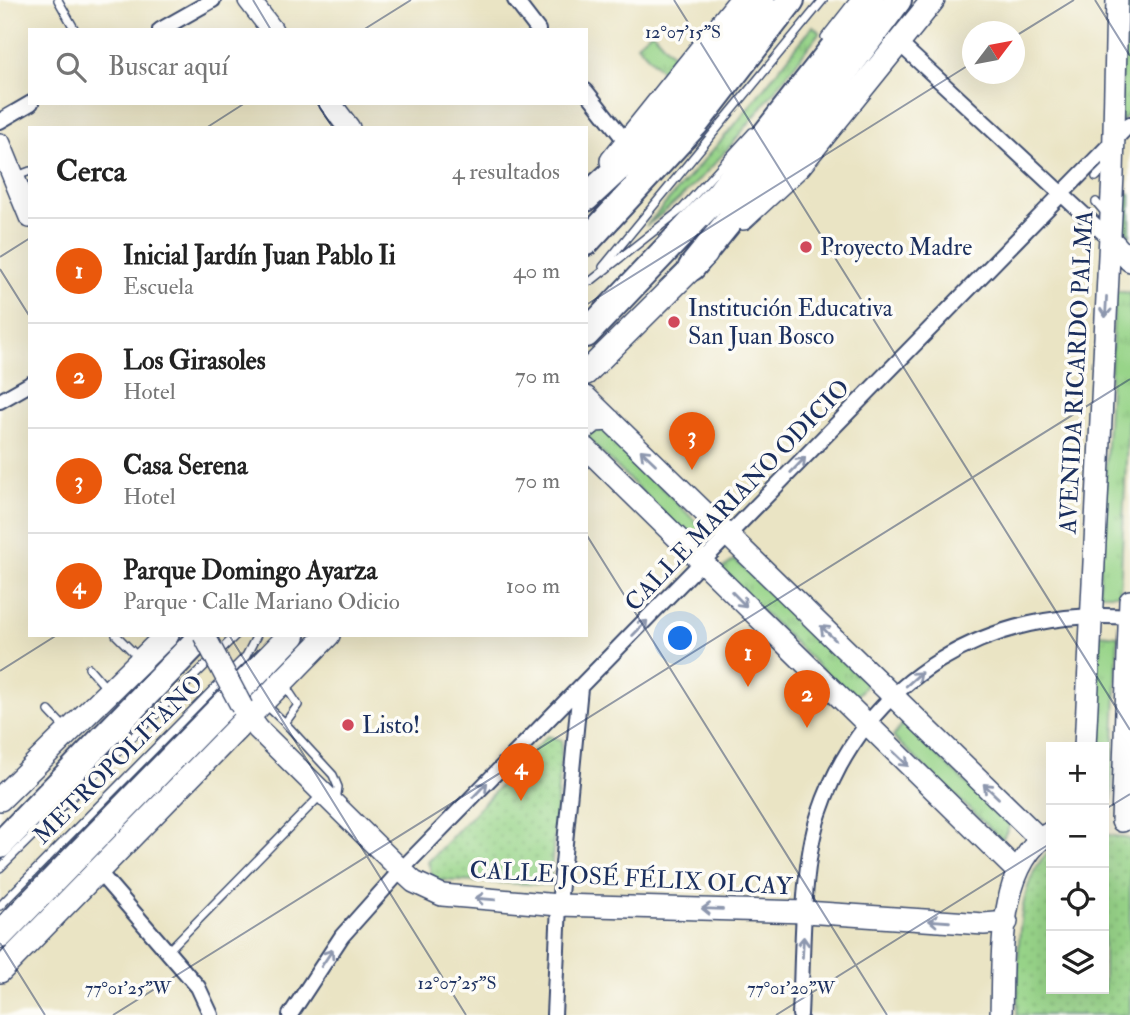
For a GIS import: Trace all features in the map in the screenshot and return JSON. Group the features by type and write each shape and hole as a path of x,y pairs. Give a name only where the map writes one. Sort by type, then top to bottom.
{"highway":[{"path":"588,196 657,132 761,0"},
{"path":"588,240 695,124 791,0"},
{"path":"588,332 719,194 871,0"},
{"path":"692,267 774,166 898,0"},
{"path":"0,845 202,637"},
{"path":"0,935 290,637"}],"main road":[{"path":"588,191 741,0"},
{"path":"588,371 692,267 799,166 933,0"},
{"path":"0,799 165,637"},
{"path":"0,971 251,708 282,682 326,637"}],"street":[{"path":"163,28 212,0"},
{"path":"248,0 270,28"},
{"path":"515,0 536,28"},
{"name":"AVENIDA RICARDO PALMA","path":"1085,742 1106,228 1106,162 1119,5"},
{"path":"900,43 1106,228 1130,261"},
{"path":"588,94 627,143"},
{"path":"0,121 28,105"},
{"path":"332,105 347,126"},
{"name":"CALLE MARIANO ODICIO","path":"290,1015 342,936 401,870 1067,192 1106,162 1130,124"},
{"path":"0,144 22,174 28,206"},
{"path":"1106,162 1117,183 1130,190"},
{"path":"0,401 28,385"},
{"path":"588,399 894,697 1046,836 1016,870 1007,922 1001,1015"},
{"path":"588,426 595,421 610,420"},
{"path":"588,450 1016,870"},
{"path":"800,1015 805,912 819,814 845,758 868,727 894,697 923,671 956,650 988,635 1053,617 1130,612 1118,822"},
{"name":"CALLE JOSÉ FÉLIX OLCAY","path":"205,637 273,743 414,882 442,895 559,905 805,912 984,924 1007,922"},
{"path":"554,1015 559,905 580,688"},
{"path":"549,719 557,718 565,722 577,740"},
{"path":"97,870 198,987 211,1015"}],"lane":[{"path":"58,0 74,28"},
{"path":"589,283 823,0"},
{"path":"822,41 854,0"},
{"path":"589,283 682,209 759,124"},
{"path":"1096,202 1106,228"},
{"path":"118,637 142,660"},
{"name":"METROPOLITANO","path":"0,868 234,637"},
{"name":"METROPOLITANO","path":"0,906 246,656 256,637"},
{"path":"89,668 110,692"},
{"path":"282,682 298,705 285,723"},
{"path":"168,951 329,799 338,787 334,775 285,723 251,708"},
{"path":"49,711 69,732"},
{"path":"273,743 292,731"}],"green space":[{"path":"1122,0 1130,0 1130,112 1120,123"},
{"path":"813,26 820,32 760,110 695,184 646,226 733,127"},
{"path":"652,31 680,63 666,76 637,44"},
{"path":"1115,189 1130,194 1130,235 1117,222"},
{"path":"1115,291 1130,293 1130,372 1120,594 1099,594"},
{"path":"588,414 700,526 698,534 687,536 588,439"},
{"path":"735,560 867,684 853,700 720,570"},
{"path":"1098,634 1118,636 1112,799 1109,799 1109,742 1094,742"},
{"path":"903,723 1010,825 1002,840 893,737"},
{"path":"547,736 562,740 550,885 434,880 428,862"},
{"path":"1109,835 1130,839 1130,1015 1017,1015 1023,904 1038,864 1046,855 1046,994 1109,994"}],"place":[{"name":"Proyecto Madre","path":"806,247"},
{"name":"Institución Educativa San Juan Bosco","path":"674,322"},
{"name":"Casa Serena","path":"692,470"},
{"name":"Inicial Jardín Juan Pablo Ii","path":"748,687"},
{"name":"Listo!","path":"348,725"},
{"name":"Los Girasoles","path":"807,728"},
{"name":"Parque Domingo Ayarza","path":"521,801"}]}
